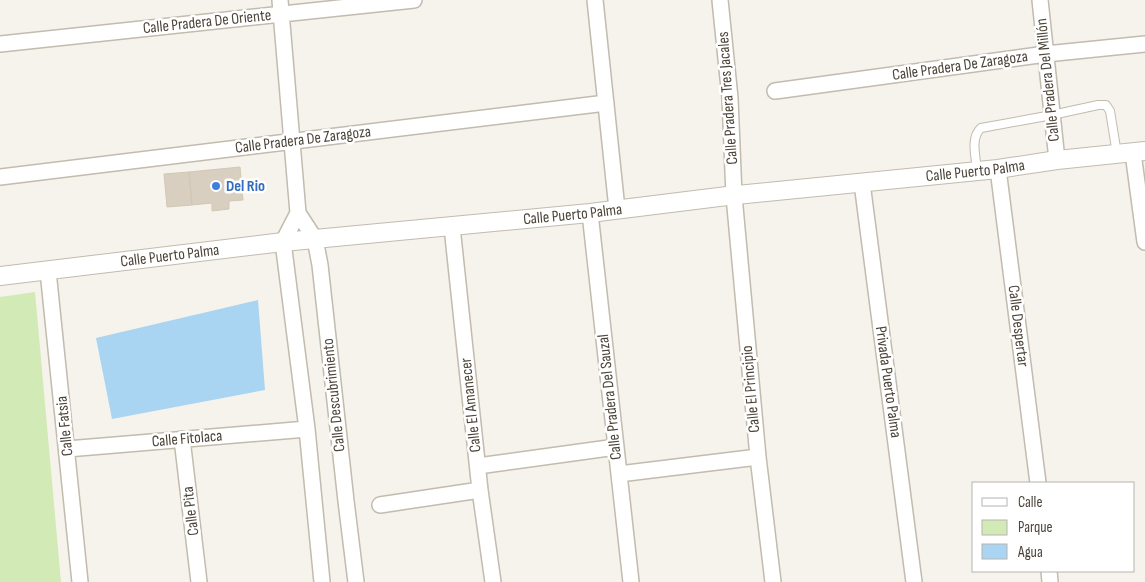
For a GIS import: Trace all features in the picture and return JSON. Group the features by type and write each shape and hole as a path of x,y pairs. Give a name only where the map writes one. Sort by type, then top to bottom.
{"street":[{"name":"Calle Pradera De Oriente","path":"0,44 281,7 414,0"},
{"path":"595,0 617,209"},
{"name":"Calle Pradera Tres Jacales","path":"720,0 730,98 734,196"},
{"name":"Calle Pradera Del Millón","path":"1040,0 1057,160"},
{"name":"Calle Descubrimiento","path":"281,7 298,213 316,239 356,582"},
{"name":"Calle Pradera De Zaragoza","path":"775,91 1046,54 1145,44"},
{"name":"Calle Pradera De Zaragoza","path":"0,177 606,103"},
{"path":"1132,152 1145,242"},
{"name":"Calle Puerto Palma","path":"0,276 283,242 590,213 998,169 1057,160 1132,152"},
{"name":"Calle Despertar","path":"998,169 1038,482"},
{"name":"Privada Puerto Palma","path":"862,183 914,582"},
{"name":"Calle El Principio","path":"734,196 758,457 773,582"},
{"path":"283,242 298,213"},
{"name":"Calle Pradera Del Sauzal","path":"590,213 631,582"},
{"name":"Calle El Amanecer","path":"452,227 480,490 494,582"},
{"name":"Calle Descubrimiento","path":"283,242 307,429 322,582"},
{"name":"Calle Fatsia","path":"48,271 80,582"},
{"name":"Calle Fitolaca","path":"67,449 307,429"},
{"name":"Calle Pita","path":"182,440 199,582"},
{"path":"478,466 616,447"},
{"path":"619,474 758,457"},
{"path":"380,505 480,490"}],"lane":[{"path":"977,171 975,138 981,128 1052,116 1098,105 1106,105 1132,152"}],"green space":[{"path":"35,292 61,582 0,582 0,297"}],"water":[{"path":"258,300 265,390 112,419 96,338"}],"building":[{"name":"Del Rio","path":"240,167 243,200 229,201 229,209 212,211 212,203 192,205 189,172"},
{"path":"189,172 192,205 167,207 164,174"}],"place":[{"name":"Del Rio","path":"216,186"}]}
